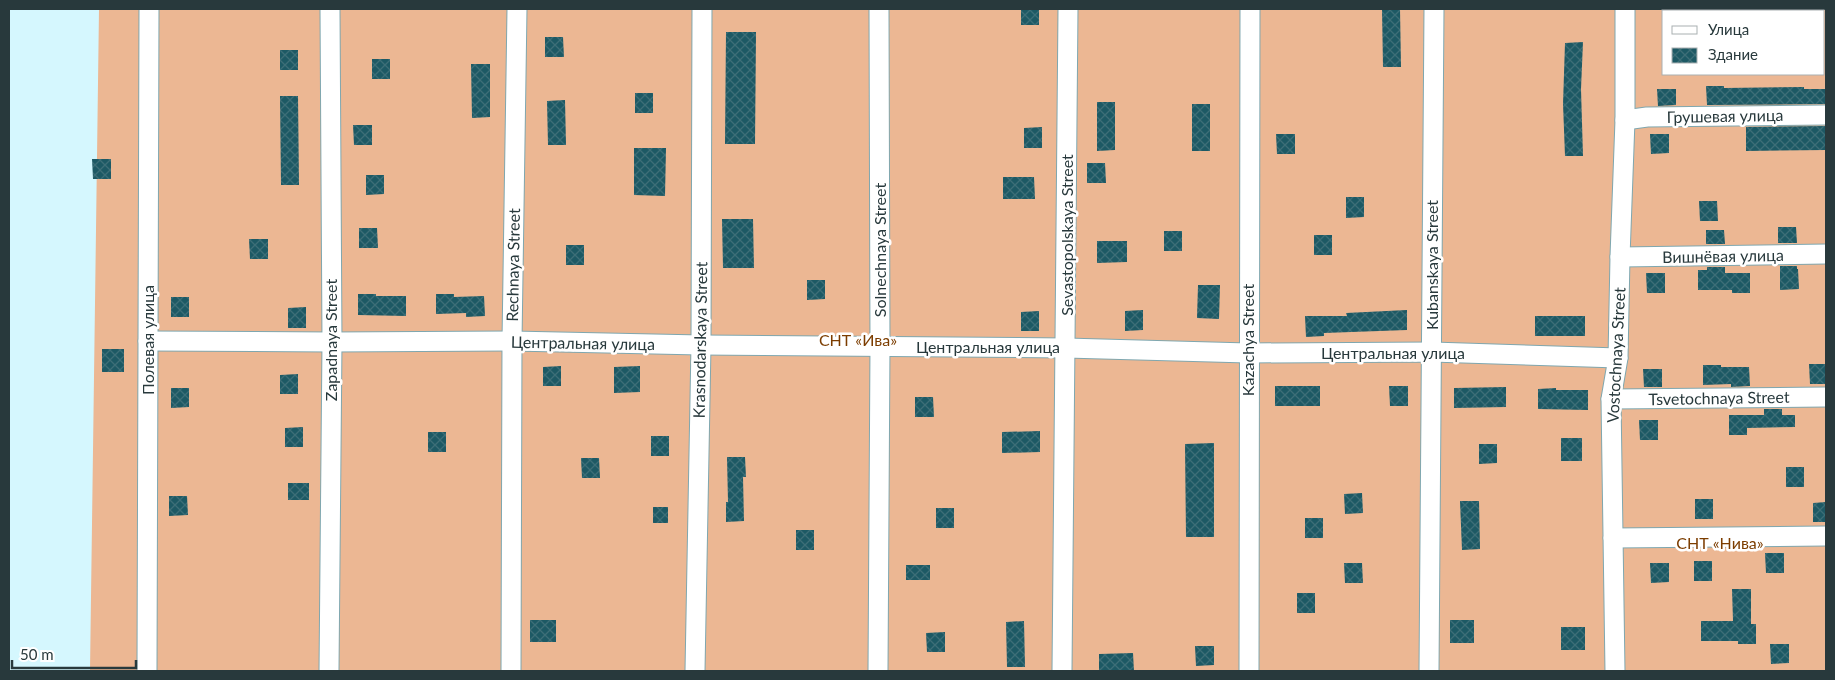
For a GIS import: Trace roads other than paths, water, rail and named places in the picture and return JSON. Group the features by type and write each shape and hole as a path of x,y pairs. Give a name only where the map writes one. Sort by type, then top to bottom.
{"street":[{"name":"Полевая улица","path":"147,671 149,9"},
{"name":"Zapadnaya Street","path":"329,671 332,342 330,9"},
{"name":"Rechnaya Street","path":"512,671 512,341 517,9"},
{"name":"Krasnodarskaya Street","path":"695,671 701,345 702,9"},
{"name":"Solnechnaya Street","path":"878,671 880,9"},
{"name":"Sevastopolskaya Street","path":"1062,671 1068,9"},
{"name":"Kazachya Street","path":"1249,671 1250,9"},
{"name":"Kubanskaya Street","path":"1429,671 1434,9"},
{"name":"Vostochnaya Street","path":"1615,671 1611,399 1618,358 1625,120 1626,9"},
{"name":"Грушевая улица","path":"1625,120 1647,117 1826,115"},
{"name":"Вишнёвая улица","path":"1620,257 1826,254"},
{"name":"Центральная улица","path":"148,341 512,341 701,345 1066,348 1248,353 1432,352 1618,358"},
{"name":"Tsvetochnaya Street","path":"1611,399 1826,397"},
{"path":"1613,538 1826,536"}],"park label":[{"name":"СНТ «Ива»","path":"858,340"},
{"name":"СНТ «Нива»","path":"1720,543"}]}
